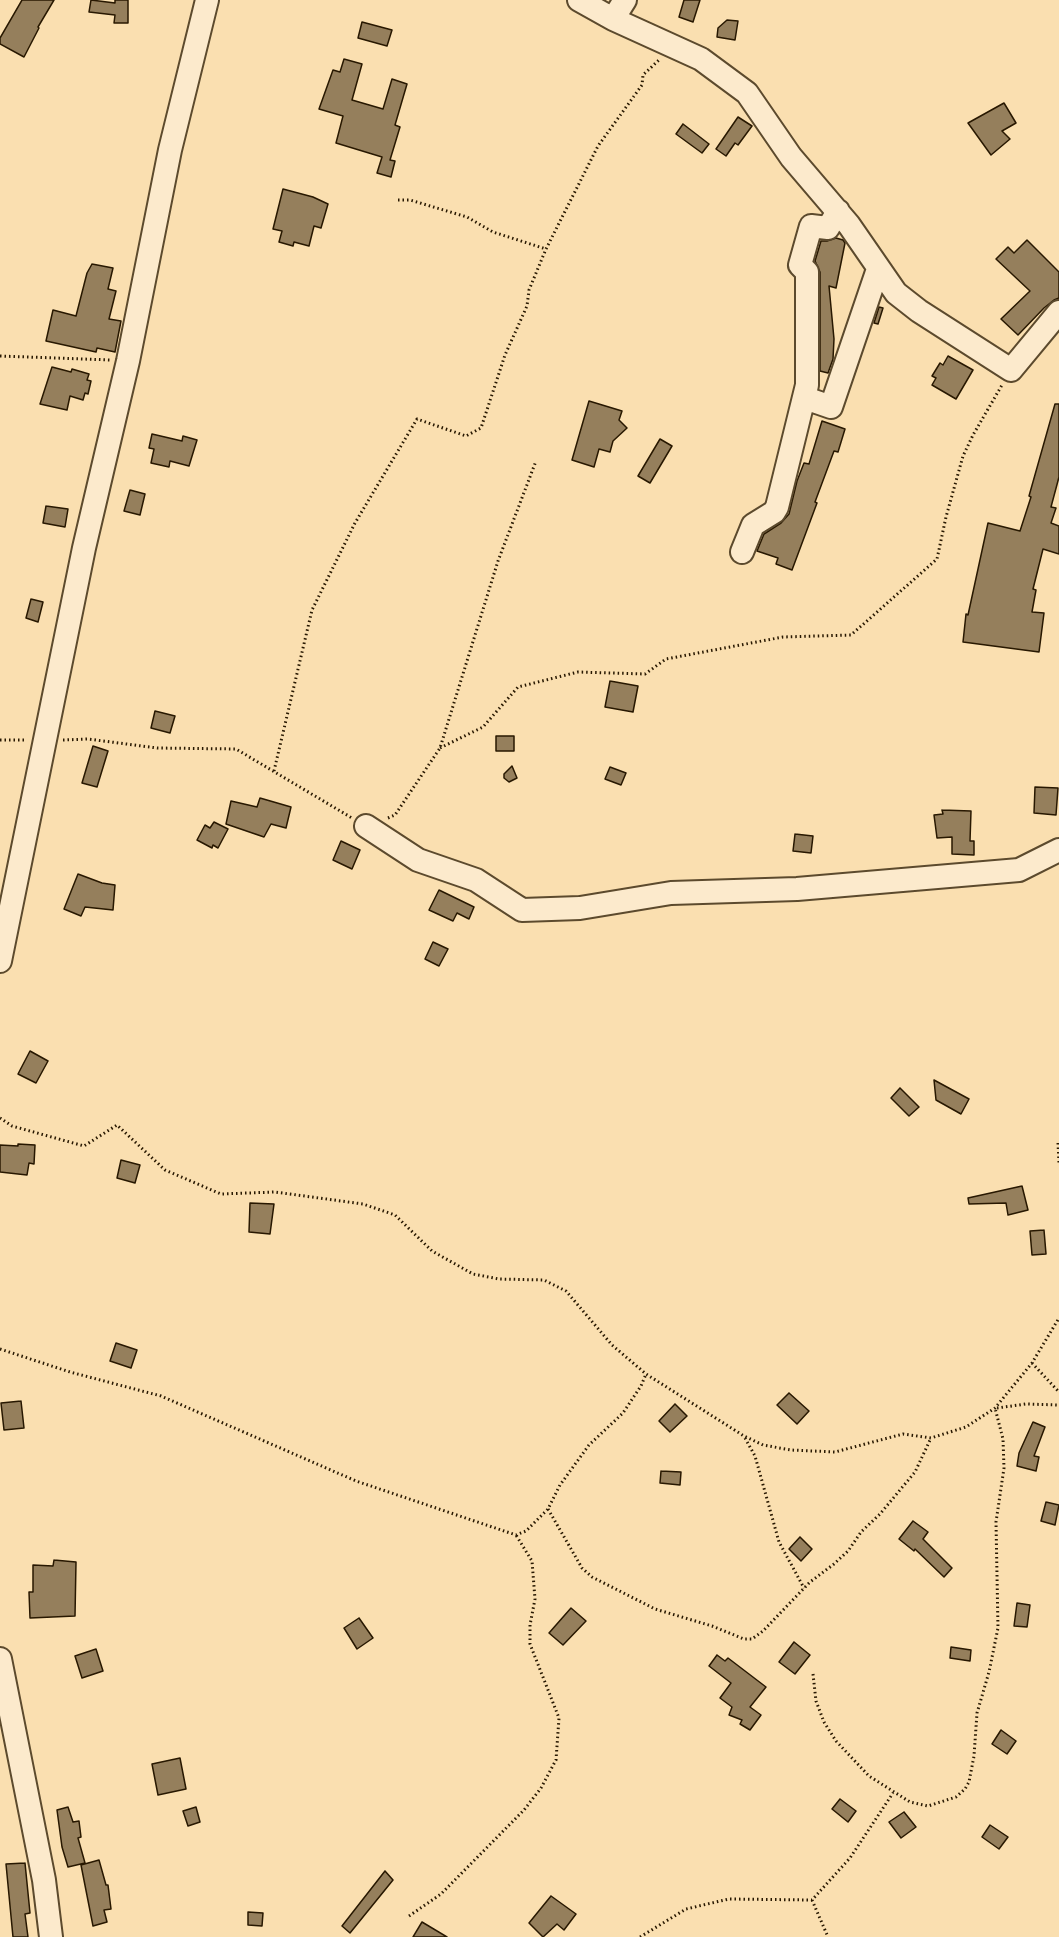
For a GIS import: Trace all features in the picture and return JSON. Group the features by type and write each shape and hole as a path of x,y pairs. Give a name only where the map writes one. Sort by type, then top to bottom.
{"street":[{"path":"0,961 84,548 128,361 170,150 207,0"},
{"path":"579,0 612,19 701,59 747,93 791,157 838,211 878,269 906,303 1011,370 1059,312"},
{"path":"612,19 625,0"},
{"path":"742,552 753,525 774,512 777,507 805,398 807,272 800,265 811,226 828,228 838,211"},
{"path":"805,398 831,407 878,269"},
{"path":"366,826 418,860 477,880 522,910 580,908 671,893 797,890 1019,870 1059,850"},
{"path":"0,1659 44,1880 51,1937"}],"path":[{"path":"274,771 312,610 355,523 417,419 466,436 481,428 505,355 527,306 529,290 546,249 598,146 642,86 644,75 658,63 667,44"},
{"path":"398,200 410,200 467,217 493,232 546,249"},
{"path":"0,356 128,361"},
{"path":"440,748 483,727 518,687 578,672 645,674 666,660 783,637 851,635 937,559 963,456 1011,370"},
{"path":"0,740 88,739 157,748 236,749 366,826 395,815 440,748 498,561 536,461"},
{"path":"0,1118 12,1126 84,1146 117,1125 165,1170 221,1194 275,1192 363,1204 395,1215 432,1251 473,1274 499,1279 544,1280 566,1291 612,1345 646,1374 744,1436 763,1445 791,1450 835,1452 903,1434 931,1438 966,1427 995,1408 1032,1363 1059,1318"},
{"path":"1058,1143 1059,1163"},
{"path":"0,1349 70,1372 161,1396 356,1481 516,1535 532,1561 535,1599 530,1625 530,1644 559,1718 556,1760 541,1788 524,1810 441,1894 410,1916"},
{"path":"1032,1363 1059,1392"},
{"path":"516,1535 526,1531 548,1509 560,1485 589,1444 623,1413 646,1374"},
{"path":"995,1408 1026,1404 1059,1405"},
{"path":"813,1674 816,1701 824,1722 836,1741 869,1776 892,1793 910,1802 928,1806 956,1797 965,1789 969,1782 974,1756 977,1713 989,1672 998,1628 996,1522 1004,1468 1002,1439 995,1408"},
{"path":"744,1436 755,1456 779,1542 804,1588"},
{"path":"548,1509 582,1568 592,1577 655,1609 712,1626 744,1639 752,1639 757,1637 804,1588 841,1557 861,1532 880,1514 915,1472 931,1438"},
{"path":"640,1937 686,1909 729,1899 812,1900 850,1858 892,1793"},
{"path":"812,1900 828,1937"}],"building":[{"path":"22,0 54,0 24,57 0,44 0,38"},
{"path":"91,0 115,3 115,0 128,0 128,23 114,23 115,15 89,12"},
{"path":"684,0 700,0 693,22 679,17"},
{"path":"727,20 738,21 735,40 717,37 718,28"},
{"path":"362,22 392,30 387,46 358,38"},
{"path":"344,59 362,64 352,100 383,109 392,79 407,84 395,125 400,127 390,160 395,161 391,177 377,173 382,157 336,143 343,116 319,109 333,70 340,72"},
{"path":"1004,103 1016,123 1002,131 1010,139 991,155 968,123"},
{"path":"738,117 752,126 738,145 735,143 726,156 716,149"},
{"path":"683,124 709,144 702,153 676,134"},
{"path":"283,189 313,197 328,204 321,228 314,226 309,246 294,242 293,246 279,242 282,231 273,229"},
{"path":"836,238 845,243 836,288 829,286 834,339 833,359 828,373 820,371 820,272 815,261 821,241"},
{"path":"1027,240 1059,272 1059,298 1044,308 1018,335 1001,319 1030,291 996,259 1008,247 1014,253"},
{"path":"92,264 113,268 108,289 116,291 109,319 121,321 115,352 97,348 96,352 46,341 53,310 76,316 87,273"},
{"path":"879,307 883,308 878,324 874,323"},
{"path":"948,356 973,370 956,399 932,385 936,378 932,376 940,363 943,365"},
{"path":"52,367 89,374 87,380 91,381 88,394 85,393 83,400 70,396 67,410 40,404"},
{"path":"589,401 622,411 619,420 627,428 613,441 610,452 599,449 594,467 572,460"},
{"path":"1055,404 1059,404 1059,477 1051,507 1056,508 1051,523 1059,526 1059,554 1043,549 1033,589 1036,590 1032,612 1044,613 1039,652 963,642 966,614 968,615 988,523 1020,531"},
{"path":"822,421 845,429 838,452 834,451 792,570 776,564 778,558 757,551 764,534 781,523 789,514 797,481 804,463 809,464"},
{"path":"152,434 182,441 183,436 197,440 189,466 170,461 169,467 151,463 154,449 149,448"},
{"path":"660,439 672,446 650,483 638,476"},
{"path":"130,490 145,494 140,515 124,511"},
{"path":"46,506 68,509 65,527 43,523"},
{"path":"31,599 43,602 38,622 26,618"},
{"path":"610,681 638,686 633,712 605,707"},
{"path":"155,711 175,716 170,733 151,728"},
{"path":"496,736 514,736 514,751 496,751"},
{"path":"93,746 108,751 97,787 82,783"},
{"path":"512,766 517,778 509,782 504,778 504,774"},
{"path":"610,767 626,773 621,785 605,779"},
{"path":"1035,787 1058,788 1056,815 1034,813"},
{"path":"260,798 291,807 286,828 271,824 264,837 226,824 231,801 257,807"},
{"path":"942,810 971,811 970,841 974,841 974,855 952,854 952,837 937,838 934,815 943,814"},
{"path":"214,822 228,829 218,848 213,845 212,848 197,840 205,825 210,828"},
{"path":"795,834 813,836 811,853 793,851"},
{"path":"341,841 360,850 352,869 333,860"},
{"path":"78,874 115,885 113,910 85,907 81,916 64,909"},
{"path":"439,890 474,907 469,919 457,913 453,921 429,910"},
{"path":"433,942 448,949 439,966 425,959"},
{"path":"30,1051 48,1061 36,1083 18,1074"},
{"path":"934,1080 969,1099 961,1114 936,1100"},
{"path":"900,1088 919,1107 909,1116 891,1098"},
{"path":"18,1144 35,1145 34,1164 29,1163 27,1175 0,1172 0,1145 18,1146"},
{"path":"121,1160 140,1165 135,1183 117,1178"},
{"path":"1022,1186 1028,1210 1008,1215 1006,1203 969,1204 968,1198"},
{"path":"250,1203 274,1204 270,1234 249,1232"},
{"path":"1044,1230 1046,1254 1032,1255 1030,1231"},
{"path":"116,1343 137,1350 131,1368 110,1361"},
{"path":"789,1393 809,1411 797,1424 777,1405"},
{"path":"21,1401 24,1428 4,1430 1,1403"},
{"path":"675,1404 687,1416 670,1432 659,1421"},
{"path":"1033,1422 1045,1427 1034,1456 1039,1457 1036,1471 1017,1466 1019,1453"},
{"path":"661,1471 681,1472 680,1485 660,1483"},
{"path":"1046,1502 1059,1505 1055,1525 1041,1521"},
{"path":"913,1521 928,1532 923,1539 952,1568 944,1577 915,1549 914,1551 899,1539"},
{"path":"800,1537 812,1549 801,1561 789,1549"},
{"path":"54,1560 76,1562 75,1616 30,1618 29,1592 33,1592 33,1565 53,1566"},
{"path":"1017,1603 1030,1605 1027,1627 1014,1626"},
{"path":"571,1608 586,1621 563,1645 549,1633"},
{"path":"359,1618 373,1638 357,1649 344,1628"},
{"path":"794,1642 810,1655 795,1674 779,1662"},
{"path":"951,1647 971,1650 970,1661 950,1658"},
{"path":"96,1649 103,1671 82,1678 75,1656"},
{"path":"717,1655 725,1661 728,1658 766,1687 750,1707 761,1715 750,1730 740,1724 742,1720 729,1715 732,1707 720,1698 731,1683 709,1666"},
{"path":"1001,1730 1016,1741 1007,1754 992,1744"},
{"path":"180,1758 186,1789 158,1795 152,1764"},
{"path":"840,1799 856,1811 848,1822 832,1809"},
{"path":"68,1807 73,1822 79,1821 81,1837 78,1838 85,1863 68,1867 62,1847 57,1810"},
{"path":"196,1807 200,1822 188,1826 183,1811"},
{"path":"904,1812 916,1827 901,1838 889,1822"},
{"path":"990,1825 1008,1837 999,1849 982,1837"},
{"path":"99,1860 106,1885 108,1885 111,1909 104,1910 107,1922 93,1926 81,1865"},
{"path":"25,1863 30,1913 25,1914 28,1937 13,1937 6,1864"},
{"path":"385,1871 393,1880 350,1933 342,1926"},
{"path":"551,1896 576,1914 564,1930 557,1924 543,1937 529,1923"},
{"path":"248,1912 263,1913 262,1926 248,1925"},
{"path":"422,1922 447,1937 413,1937"}]}
